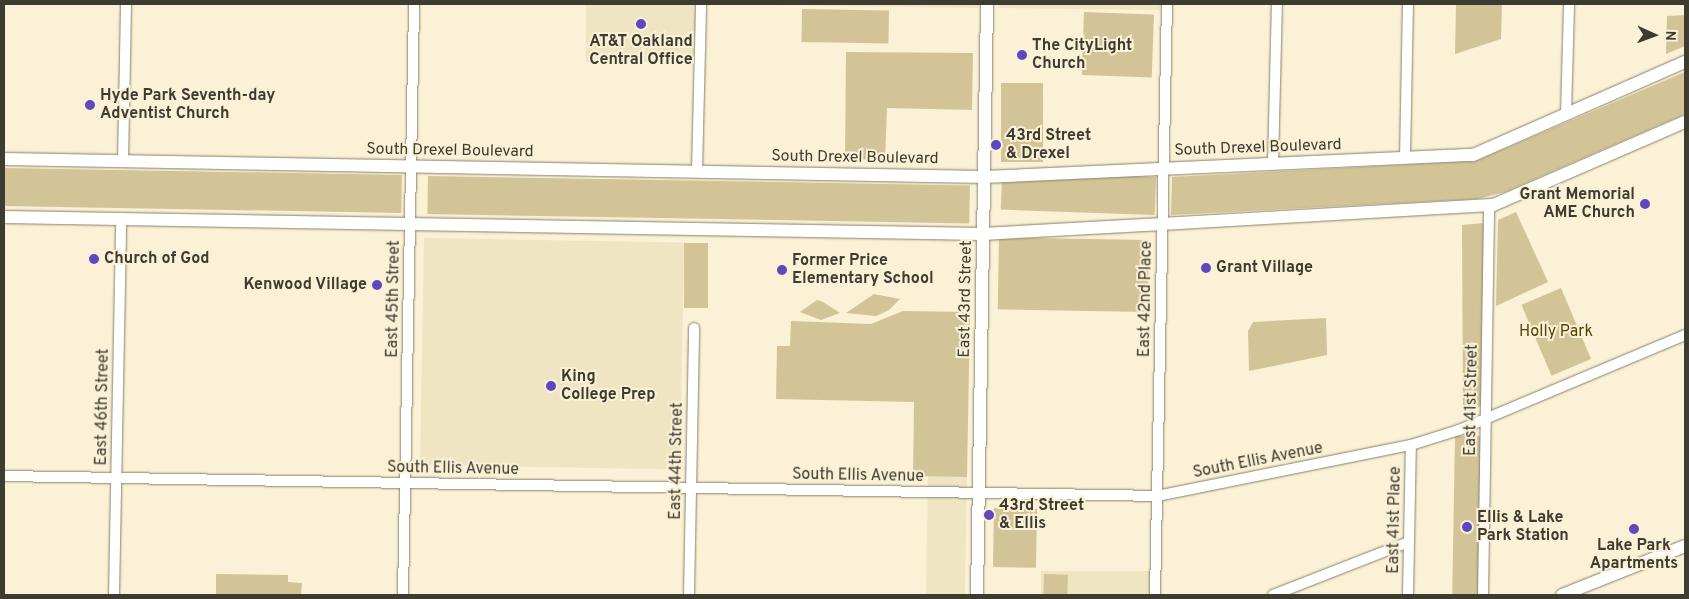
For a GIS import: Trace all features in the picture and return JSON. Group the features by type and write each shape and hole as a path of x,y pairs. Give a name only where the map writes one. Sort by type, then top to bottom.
{"street":[{"path":"124,162 126,4"},
{"name":"East 45th Street","path":"403,595 414,4"},
{"path":"697,171 701,4"},
{"name":"East 43rd Street","path":"977,595 987,4"},
{"name":"East 42nd Place","path":"1156,595 1167,4"},
{"path":"1273,164 1277,4"},
{"path":"1405,158 1408,4"},
{"path":"1566,114 1570,4"},
{"name":"South Drexel Boulevard","path":"4,159 984,177 1473,155 1685,62"},
{"path":"4,217 983,234 1488,206 1685,122"},
{"name":"East 41st Street","path":"1483,595 1487,418 1488,206"},
{"name":"East 46th Street","path":"114,595 122,219"},
{"name":"East 44th Street","path":"689,595 694,328"},
{"name":"South Ellis Avenue","path":"4,476 1157,496 1411,445 1487,418 1685,335"},
{"name":"East 41st Place","path":"1408,595 1411,445"},
{"path":"1273,595 1410,542"},
{"path":"1562,595 1685,546"}],"shaded area":[{"path":"586,4 695,4 695,62 586,62"},
{"path":"719,4 979,4 979,8 975,8"},
{"path":"998,4 1161,4 1160,10 998,8"},
{"name":"King College Prep","path":"424,238 684,243 680,470 420,465"},
{"path":"928,476 967,477 965,595 926,595"},
{"path":"1041,571 1151,571 1151,595 1041,595"}],"green space":[{"path":"1456,4 1502,4 1501,39 1455,54"},
{"path":"802,9 889,11 888,44 801,42"},
{"path":"1084,12 1154,14 1152,77 1082,75"},
{"path":"1685,15 1685,46 1666,54 1667,16"},
{"path":"846,52 973,53 972,110 887,108 885,160 845,159"},
{"path":"1685,72 1685,114 1505,192 1477,199 1171,215 1172,177 1476,161"},
{"path":"1001,83 1043,83 1043,162 1001,162"},
{"path":"4,168 402,175 401,213 4,206"},
{"path":"1002,172 1156,177 1155,215 1001,210"},
{"path":"428,176 970,185 969,223 427,214"},
{"path":"1516,212 1548,282 1496,306 1498,220"},
{"path":"1484,223 1481,406 1463,412 1462,225"},
{"path":"999,237 1149,240 1148,312 998,309"},
{"path":"684,243 708,243 708,308 684,308"},
{"name":"Holly Park","path":"1561,288 1591,359 1552,376 1521,305"},
{"path":"874,294 900,299 889,310 876,316 846,313"},
{"path":"817,300 840,313 821,320 800,312"},
{"path":"903,311 970,312 967,477 913,476 914,402 776,399 777,346 790,346 791,321 871,324"},
{"path":"1326,318 1327,355 1249,371 1248,331 1253,322"},
{"name":"Ellis & Lake Park Station","path":"1455,436 1481,436 1478,595 1452,595"},
{"path":"994,508 1037,509 1036,568 993,567"},
{"path":"216,574 288,575 288,582 302,583 301,595 216,595"},
{"path":"1044,574 1068,575 1067,595 1043,595"}],"place":[{"name":"AT&T Oakland Central Office","path":"641,24"},
{"name":"The CityLight Church","path":"1022,55"},
{"name":"Hyde Park Seventh-day Adventist Church","path":"90,105"},
{"name":"43rd Street & Drexel","path":"996,145"},
{"name":"Grant Memorial AME Church","path":"1645,204"},
{"name":"Church of God","path":"94,259"},
{"name":"Grant Village","path":"1206,268"},
{"name":"Former Price Elementary School","path":"782,270"},
{"name":"Kenwood Village","path":"377,285"},
{"name":"King College Prep","path":"551,386"},
{"name":"43rd Street & Ellis","path":"989,515"},
{"name":"Ellis & Lake Park Station","path":"1467,527"},
{"name":"Lake Park Apartments","path":"1634,529"}]}
